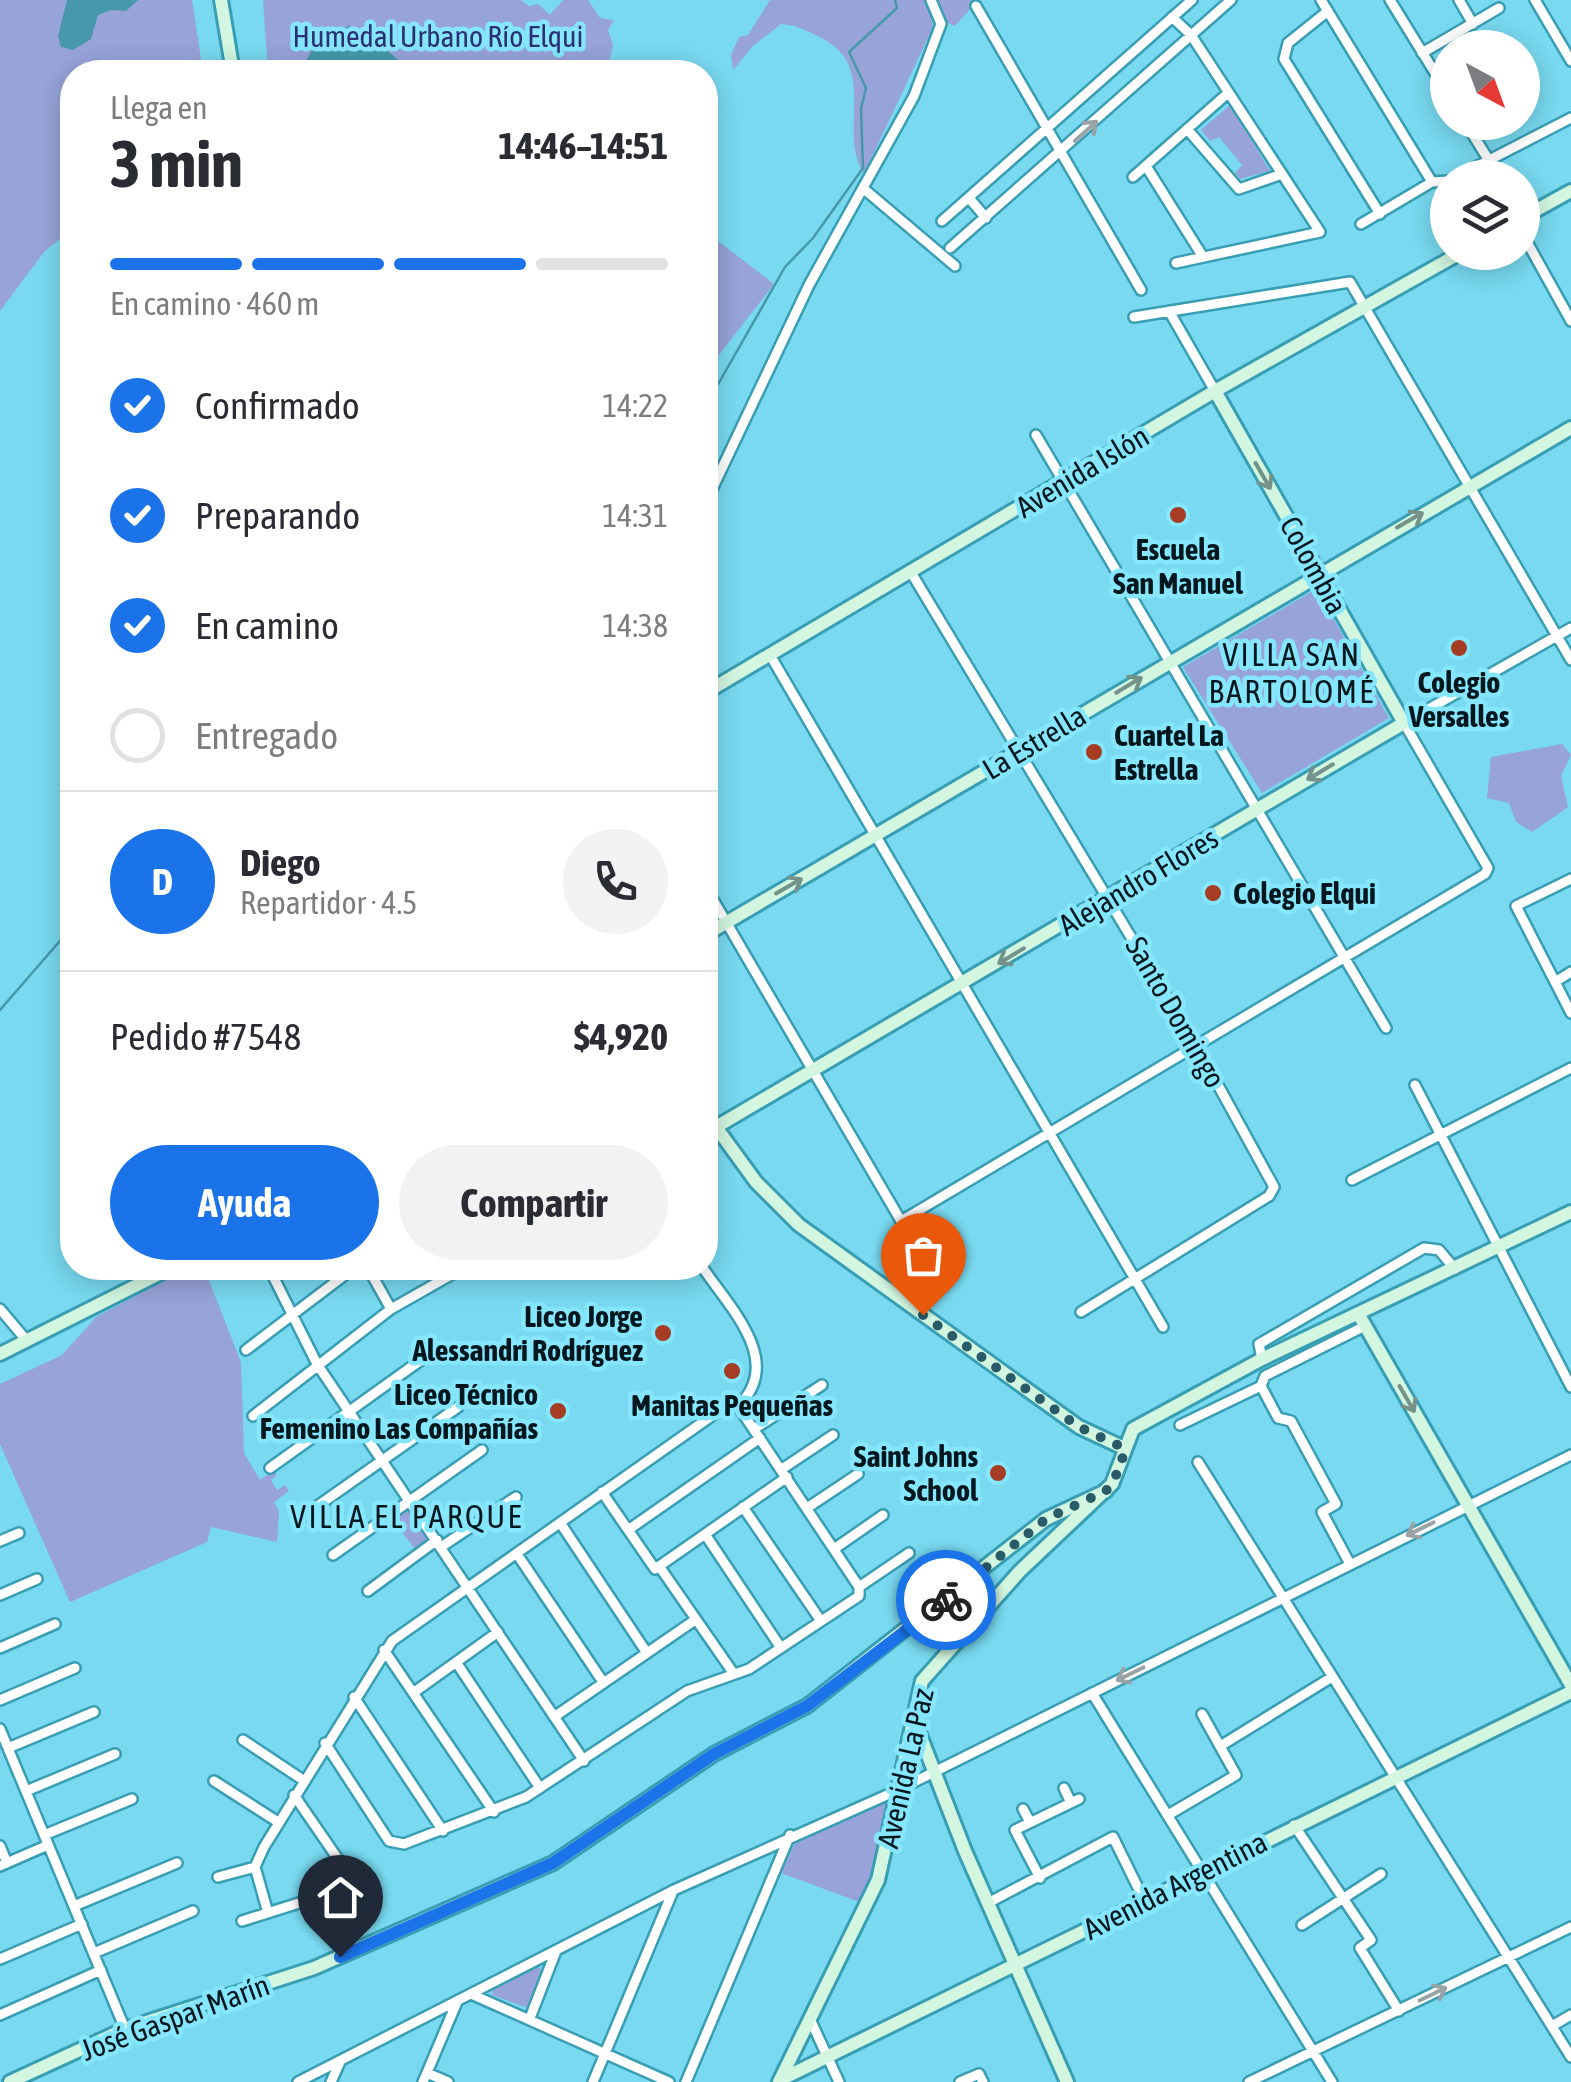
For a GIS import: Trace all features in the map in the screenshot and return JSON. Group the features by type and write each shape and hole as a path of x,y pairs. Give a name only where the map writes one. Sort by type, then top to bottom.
{"street":[{"path":"222,0 231,60"},
{"path":"718,477 810,285 914,96 941,24 931,0"},
{"path":"942,220 1050,129 1192,0"},
{"path":"950,248 1231,0"},
{"path":"1321,0 1430,179"},
{"path":"1390,0 1430,66"},
{"path":"1460,0 1473,24"},
{"path":"1534,0 1571,61"},
{"path":"976,6 1141,290"},
{"path":"1422,53 1500,8"},
{"path":"1328,11 1288,43 1284,59 1380,214"},
{"path":"1172,17 1191,36 1320,232 1176,262"},
{"path":"1132,177 1228,93"},
{"path":"1476,140 1488,159 1571,118"},
{"path":"1187,129 1239,189 1282,174"},
{"path":"1146,166 1204,257"},
{"path":"1361,224 1430,183"},
{"path":"864,188 954,266"},
{"path":"1540,208 1571,191"},
{"path":"969,198 986,218"},
{"path":"1540,266 1571,321"},
{"name":"Avenida Islón","path":"718,686 1216,391 1431,270"},
{"path":"1134,316 1350,282 1571,660"},
{"name":"Colombia","path":"1169,311 1488,871 1344,957"},
{"name":"La Estrella","path":"718,927 1571,428"},
{"path":"1036,434 1386,1028"},
{"name":"Santo Domingo","path":"912,574 1110,898 1274,1187 1270,1196 1135,1280"},
{"name":"Alejandro Flores","path":"718,1126 1571,628"},
{"path":"770,656 1163,1327"},
{"path":"1571,879 1516,906 1571,1013"},
{"path":"718,908 901,1221 1344,957"},
{"path":"1555,982 1571,972"},
{"path":"1352,1180 1571,1068"},
{"path":"1415,1086 1571,1386"},
{"path":"718,1138 798,1225 1079,1427 1124,1448 1139,1424 1262,1359 1362,1320"},
{"path":"1180,1425 1261,1386 1266,1376 1455,1269 1571,1212"},
{"path":"1262,1359 1259,1344 1424,1248 1439,1250 1455,1269"},
{"path":"0,1354 147,1280"},
{"path":"276,1280 317,1364 584,1761"},
{"path":"246,1350 337,1280"},
{"path":"375,1280 391,1309"},
{"path":"252,1416 391,1309 442,1280"},
{"path":"711,1280 758,1352 750,1395 738,1406"},
{"path":"1081,1312 1135,1280"},
{"path":"0,1309 27,1341"},
{"path":"1362,1320 1571,1688"},
{"path":"270,1468 428,1355"},
{"path":"628,1530 822,1384"},
{"path":"1261,1386 1278,1418 1291,1421 1336,1504 1322,1512 1350,1564"},
{"path":"268,1913 255,1867 324,1744 384,1650 730,1402 738,1406 859,1586 858,1596 781,1648 734,1674 687,1691 540,1788 494,1812 404,1844 389,1841 324,1744"},
{"path":"302,1517 458,1407"},
{"path":"657,1568 743,1507 833,1434"},
{"name":"Avenida La Paz","path":"780,2081 872,1897 888,1846 918,1689 933,1665 1038,1551 1106,1491 1121,1467 1124,1448"},
{"path":"333,1555 482,1450"},
{"path":"298,2082 674,1890 896,1790 1571,1456"},
{"path":"1198,1462 1571,2056"},
{"path":"807,1508 858,1474"},
{"name":"José Gaspar Marín","path":"10,2082 126,2028 314,1968 553,1863 714,1754 807,1706 1046,1519 1106,1491"},
{"path":"602,1492 734,1674"},
{"path":"368,1591 516,1497"},
{"path":"743,1507 822,1621"},
{"path":"834,1549 883,1514"},
{"path":"561,1524 648,1653"},
{"path":"0,1541 19,1533"},
{"path":"705,1534 781,1648"},
{"path":"859,1586 909,1553"},
{"path":"517,1554 603,1682"},
{"path":"0,1595 37,1579"},
{"path":"554,1717 694,1620"},
{"path":"0,1648 55,1624"},
{"path":"412,1692 498,1632"},
{"path":"384,1650 494,1812"},
{"path":"456,1662 540,1788"},
{"path":"0,1700 76,1668"},
{"path":"1222,1744 1332,1676"},
{"name":"Avenida Argentina","path":"780,2081 1571,1688"},
{"path":"1092,1692 1332,2082"},
{"path":"354,1697 443,1831"},
{"path":"94,1712 3,1739 126,2028"},
{"path":"1168,1815 1236,1775 1202,1714"},
{"path":"912,1715 988,1903 1067,2082"},
{"path":"243,1740 303,1780"},
{"path":"26,1791 116,1754"},
{"path":"214,1782 278,1822"},
{"path":"1040,1878 1015,1830 1075,1801 1064,1788"},
{"path":"294,1795 338,1859"},
{"path":"0,1846 4,1864 132,1800"},
{"path":"1023,1809 1030,1822"},
{"path":"1294,1825 1370,1940 1360,1948 1399,2010"},
{"path":"686,2082 790,1835"},
{"path":"988,1903 1114,1837 1144,1900"},
{"path":"74,1906 177,1863"},
{"path":"218,1878 255,1867"},
{"path":"1302,1925 1381,1874"},
{"path":"242,1921 346,1883"},
{"path":"593,2082 674,1890"},
{"path":"94,1954 193,1911"},
{"path":"0,1959 82,1924"},
{"path":"1249,2082 1571,1927"},
{"path":"530,2018 556,1950"},
{"path":"0,2015 101,1970"},
{"path":"471,1994 669,2082"},
{"path":"448,2082 425,2078 458,2000"},
{"path":"1552,2026 1571,2015"},
{"path":"810,2019 838,2082"},
{"path":"331,2082 340,2060"},
{"path":"960,2082 980,2074 983,2082"}],"green space":[{"path":"0,0 192,0 201,60 60,60 60,239 44,252 0,311"},
{"name":"Humedal Urbano Río Elqui","path":"263,0 521,0 529,6 538,4 550,15 563,0 588,0 600,18 614,20 608,30 613,45 610,60 267,60"},
{"path":"770,0 978,0 955,26 931,16 933,27 864,174 854,140 854,84 841,52 809,32 781,24 753,46 733,70 731,55 739,37 748,35"},
{"path":"1230,105 1270,171 1240,179 1235,173 1242,165 1219,137 1210,141 1201,130"},
{"path":"718,241 774,284 718,356"},
{"path":"1313,591 1319,593 1389,718 1262,793 1183,667"},
{"path":"1562,744 1571,755 1561,776 1568,807 1532,832 1516,822 1509,803 1487,798 1491,757"},
{"path":"165,1280 209,1280 241,1362 244,1453 260,1480 274,1470 277,1475 271,1480 277,1490 285,1485 289,1491 274,1502 279,1511 277,1542 211,1527 207,1542 70,1602 0,1444 0,1384 62,1355 96,1317"},
{"path":"409,1500 437,1540 418,1553 389,1515"},
{"path":"890,1796 879,1866 862,1903 781,1873 797,1839"},
{"path":"537,1967 543,1970 528,2008 492,1995 493,1989"}],"shaded area":[{"path":"67,0 138,0 126,11 111,10 98,15 91,39 73,50 61,47 58,36"},
{"path":"349,25 397,60 307,60 317,41 331,41"}],"waterway":[{"path":"718,384 785,267 813,238 863,168 861,109 866,88 849,52 897,8 895,0"},
{"path":"0,1010 60,941"}],"way so far":[{"path":"923,1315 1079,1427 1124,1448 1121,1467 1106,1491 1046,1519 946,1600"}],"place":[{"name":"Escuela San Manuel","path":"1178,515"},
{"name":"Colegio Versalles","path":"1459,648"},
{"name":"Cuartel La Estrella","path":"1094,752"},
{"name":"Colegio Elqui","path":"1213,893"},
{"name":"Liceo Jorge Alessandri Rodríguez","path":"663,1333"},
{"name":"Manitas Pequeñas","path":"732,1371"},
{"name":"Liceo Técnico Femenino Las Compañías","path":"558,1411"},
{"name":"Saint Johns School","path":"998,1473"}],"district":[{"name":"VILLA SAN BARTOLOMÉ","path":"1292,672"},
{"name":"VILLA EL PARQUE","path":"407,1516"}],"route":[{"path":"340,1957 553,1863 714,1754 807,1706 946,1600"}]}
